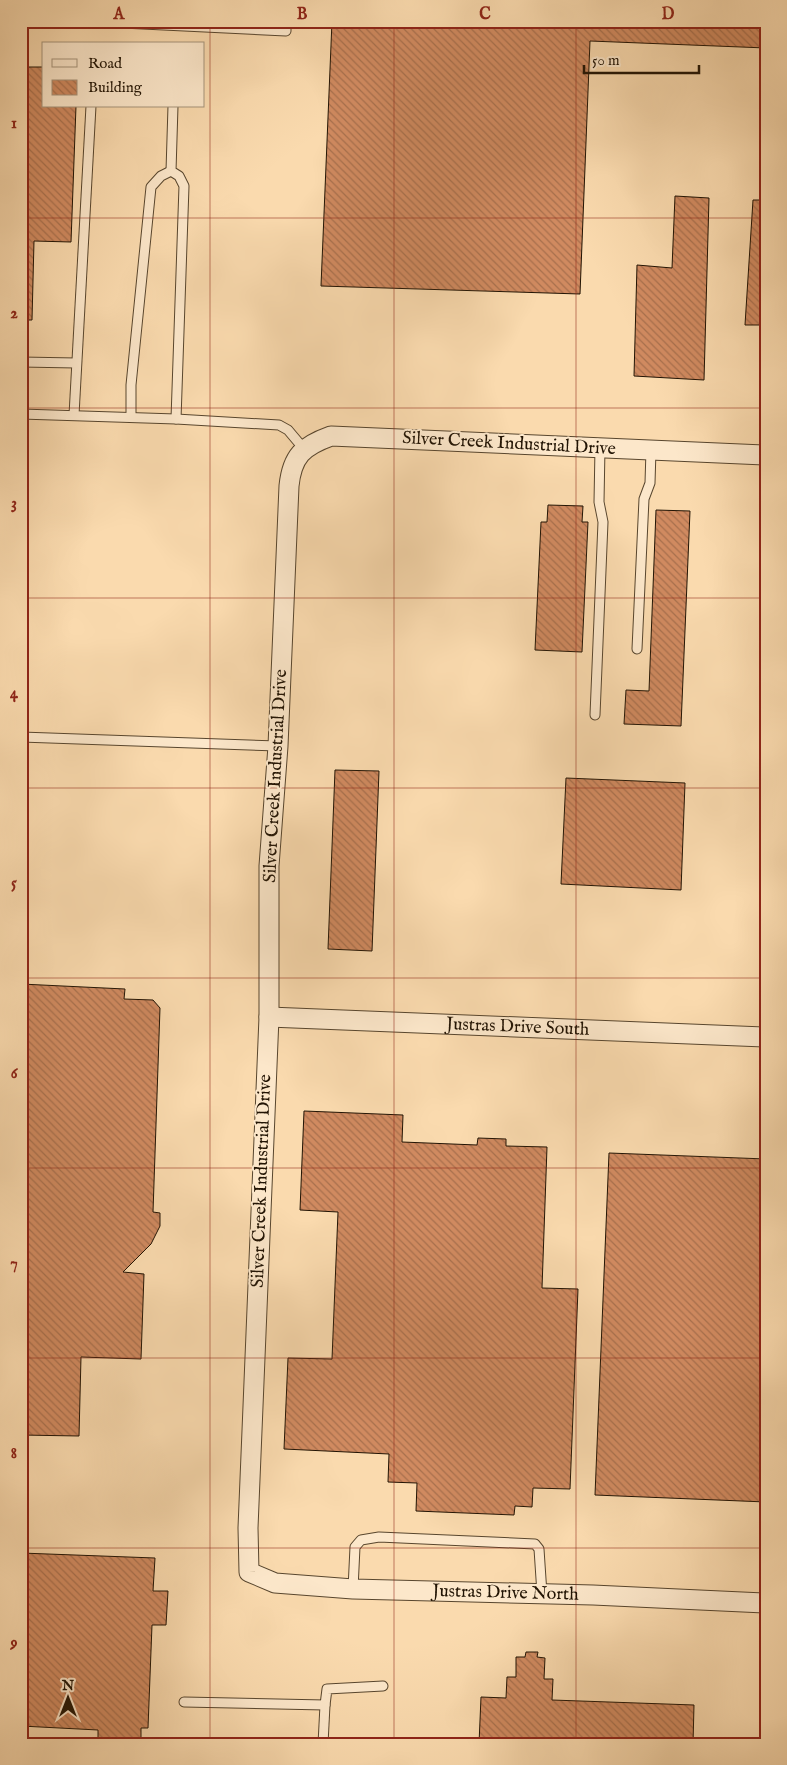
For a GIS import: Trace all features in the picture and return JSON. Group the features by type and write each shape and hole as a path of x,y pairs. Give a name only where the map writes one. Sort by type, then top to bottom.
{"street":[{"name":"Silver Creek Industrial Drive","path":"249,1572 248,1528 269,1017 269,866 278,746 291,471 304,449 315,441 330,436 766,455"},
{"name":"Justras Drive South","path":"269,1017 766,1037"},
{"name":"Justras Drive North","path":"249,1572 274,1583 353,1589 766,1603"}],"lane":[{"path":"81,21 286,31 286,21"},
{"path":"74,416 91,108"},
{"path":"171,171 173,108"},
{"path":"130,417 151,187 161,176 171,171"},
{"path":"171,171 179,176 184,186 176,418"},
{"path":"21,362 76,363"},
{"path":"21,414 176,418 279,425 288,430 304,449"},
{"path":"595,715 604,522 599,502 600,448"},
{"path":"637,649 644,499 650,484 651,450"},
{"path":"21,737 278,746"},
{"path":"353,1589 355,1547 361,1540 378,1537 534,1544 539,1549 542,1594"},
{"path":"323,1744 326,1688 383,1686"},
{"path":"184,1702 325,1705"}],"building":[{"path":"332,21 766,21 766,48 590,41 580,294 321,286"},
{"path":"21,67 42,67 42,108 76,108 71,242 34,241 32,320 21,320"},
{"path":"675,196 709,198 704,380 634,376 637,265 672,268"},
{"path":"753,200 766,200 766,325 745,325"},
{"path":"548,505 583,506 582,522 588,522 582,652 535,650 541,522 547,522"},
{"path":"656,510 690,511 681,726 624,724 626,690 649,691"},
{"path":"335,770 379,771 372,951 328,949"},
{"path":"566,778 685,783 681,890 561,884"},
{"path":"21,984 125,989 124,999 153,1000 160,1008 153,1212 160,1213 160,1226 151,1244 123,1272 144,1274 141,1359 81,1357 79,1436 21,1435"},
{"path":"304,1111 403,1115 402,1142 477,1145 478,1138 506,1139 506,1146 547,1147 542,1288 578,1289 570,1489 533,1488 532,1507 515,1506 514,1515 416,1511 417,1483 388,1482 389,1454 284,1449 288,1358 332,1359 338,1212 300,1210"},
{"path":"609,1153 766,1159 766,1502 595,1495"},
{"path":"21,1553 155,1558 153,1591 168,1591 166,1625 152,1625 148,1728 141,1728 141,1744 98,1744 98,1730 21,1726"},
{"path":"526,1652 538,1652 537,1657 545,1658 544,1679 553,1679 552,1700 694,1705 693,1744 479,1744 481,1697 506,1698 507,1677 516,1677 516,1657 525,1657"}]}
